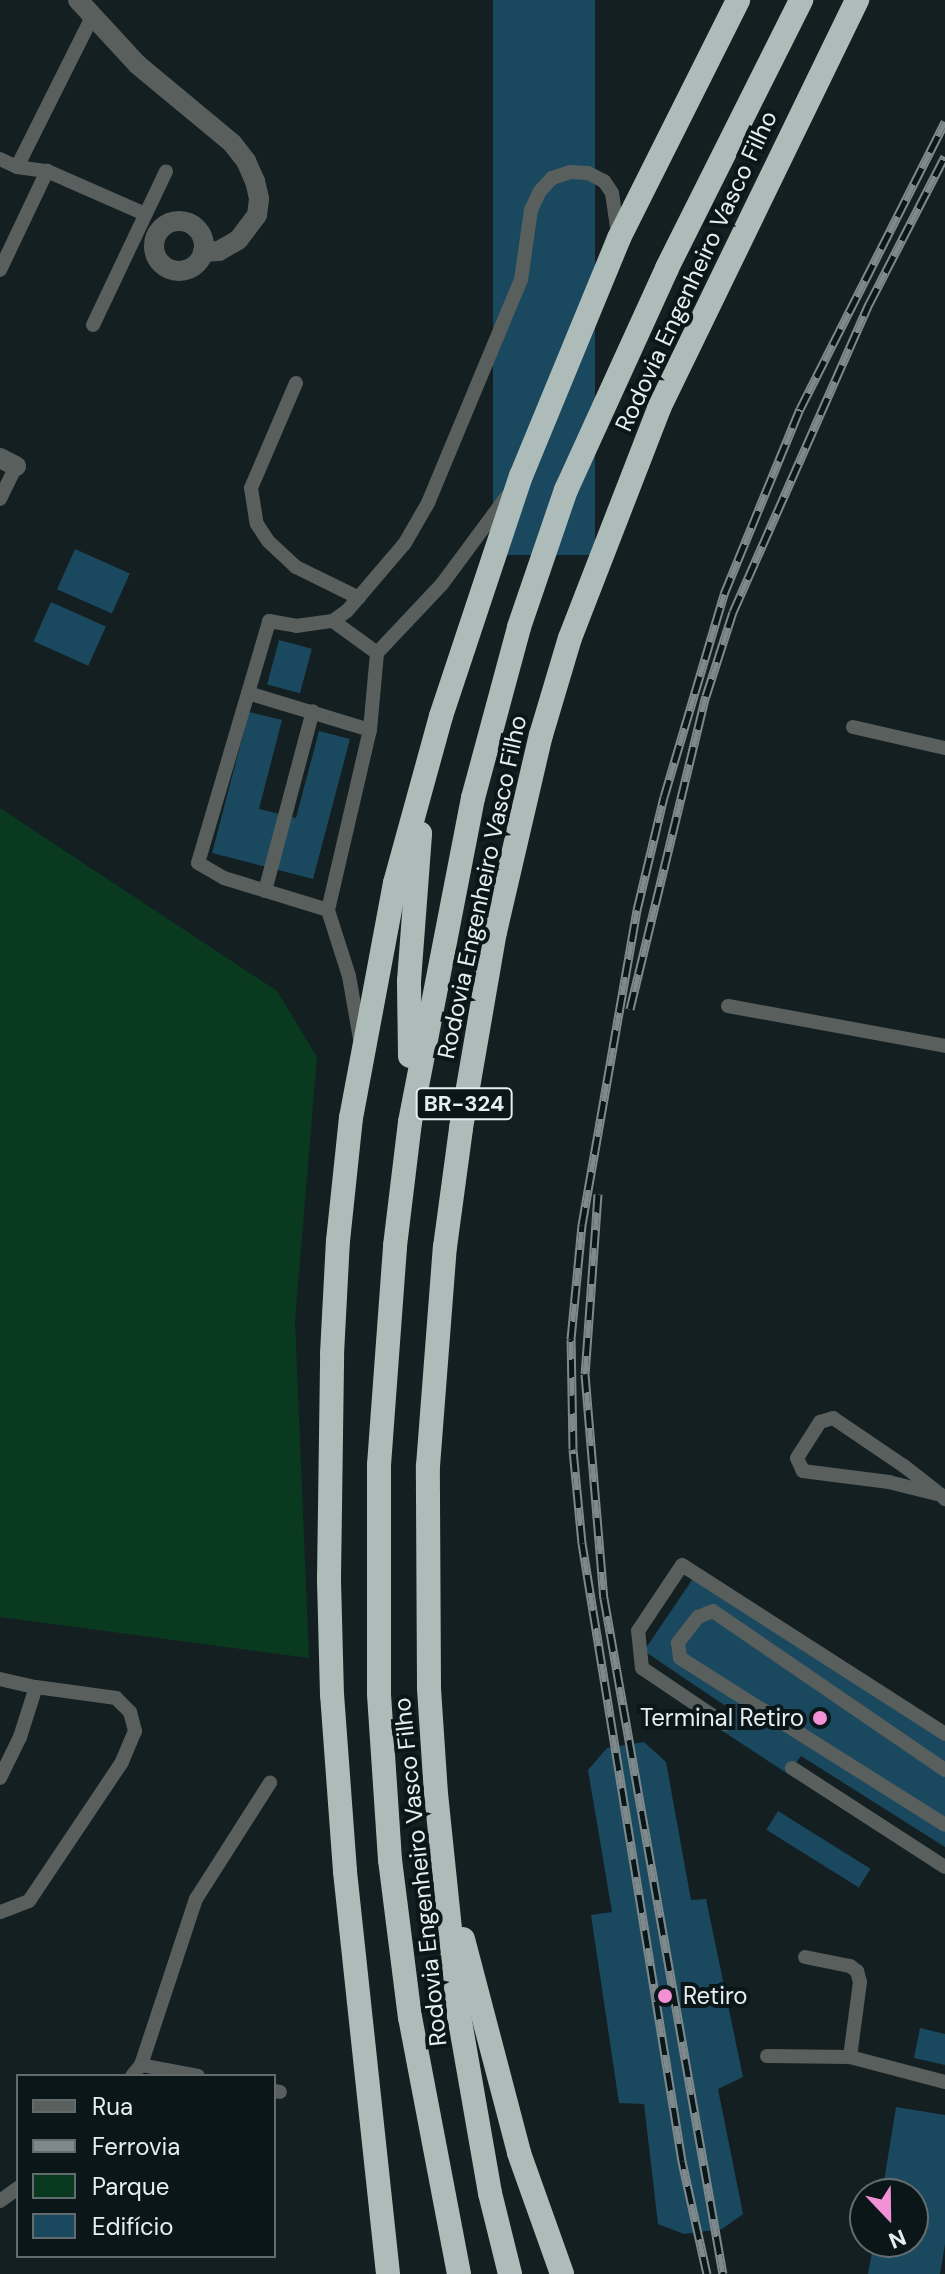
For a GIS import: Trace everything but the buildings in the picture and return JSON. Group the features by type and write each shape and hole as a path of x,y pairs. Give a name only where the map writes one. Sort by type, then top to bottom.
{"highway":[{"path":"388,2274 345,1871 330,1608 332,1354 338,1241 362,1051 395,883 423,779 467,635 521,476 619,238 738,0"},
{"name":"Rodovia Engenheiro Vasco Filho","path":"459,2274 410,2018 390,1860 379,1694 379,1465 395,1246 410,1122 473,798 519,627 566,490 667,268 801,0"},
{"name":"Rodovia Engenheiro Vasco Filho","path":"510,2274 490,2193 459,2016 441,1854 429,1688 428,1466 445,1247 465,1098 495,932 549,707 570,638 619,504 715,287 857,0"},
{"path":"410,1122 409,981 423,779"},
{"path":"441,1854 519,2153 562,2274"}],"street":[{"path":"78,0 158,84 232,143 255,181 259,199 257,215 247,231 219,251 203,252"}],"lane":[{"path":"17,167 93,15"},
{"path":"0,159 17,167 47,171 145,214"},
{"path":"0,270 47,171"},
{"path":"93,325 166,171"},
{"path":"328,910 224,878 198,863 269,621 296,626 333,621 359,598 405,543 428,503 521,280 531,210 540,191 552,178 570,172 588,173 604,181 612,193 619,238"},
{"path":"296,383 251,488 257,524 268,541 296,567 359,598"},
{"path":"0,499 8,462"},
{"path":"362,1051 349,976 328,910 370,730 377,653 474,544 521,476"},
{"path":"333,621 377,653"},
{"path":"248,693 370,730"},
{"path":"265,891 313,711"},
{"path":"853,727 945,748"},
{"path":"728,1006 945,1046"},
{"path":"833,1418 943,1497 889,1482 803,1471 797,1458 820,1422 833,1418"},
{"path":"725,1724 642,1668 638,1631 682,1565 945,1734"},
{"path":"945,1770 713,1611 698,1617 678,1643 680,1658 945,1825"},
{"path":"0,1679 116,1698 130,1712 135,1731 122,1762 29,1901 0,1912"},
{"path":"0,1778 20,1737 36,1687"},
{"path":"792,1768 945,1867"},
{"path":"177,2074 136,2070 196,1899 270,1783"},
{"path":"805,1957 850,1966 857,1971 860,1982 850,2057"},
{"path":"767,2056 850,2057 945,2082"}],"green space":[{"path":"0,808 277,991 317,1057 295,1320 309,1658 0,1617"}],"railway":[{"path":"707,2274 682,2161 582,1543 573,1449 571,1339 582,1225 637,910 664,797 724,594 800,409 945,122"},
{"path":"630,1009 706,696 733,612 869,304 945,156"},
{"path":"598,1194 585,1374 604,1598 723,2274"}],"place":[{"name":"Terminal Retiro","path":"820,1718"},
{"name":"Retiro","path":"665,1996"}]}
